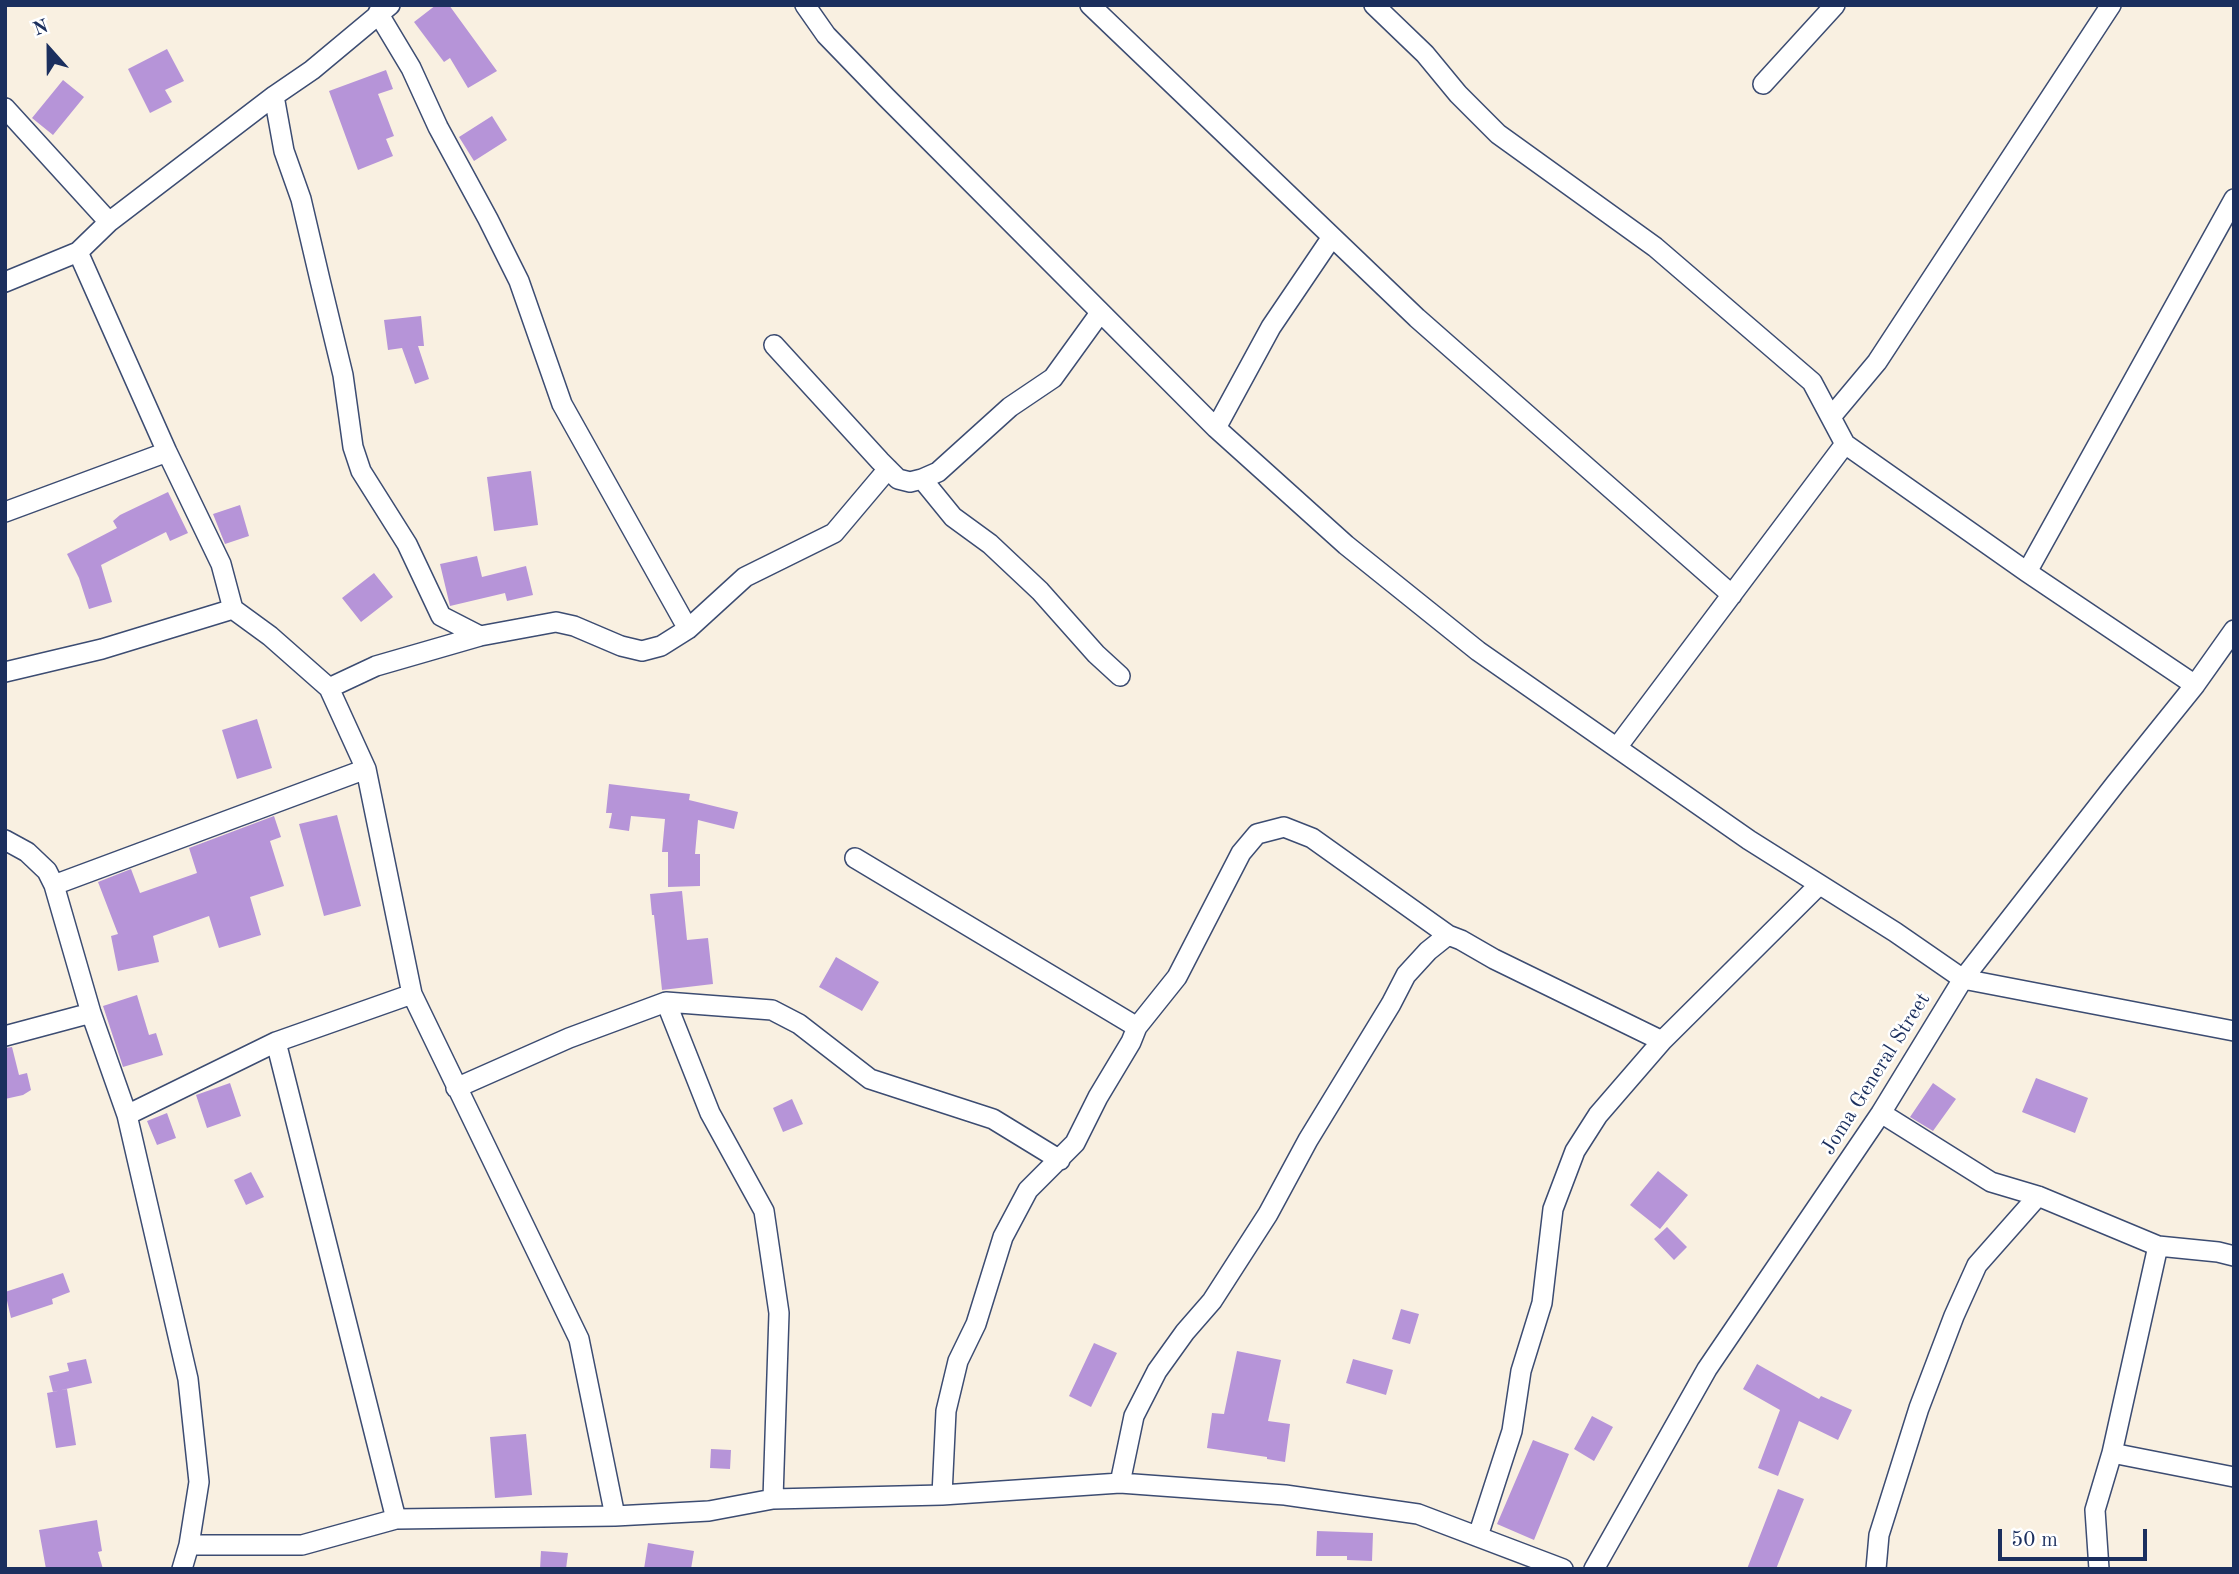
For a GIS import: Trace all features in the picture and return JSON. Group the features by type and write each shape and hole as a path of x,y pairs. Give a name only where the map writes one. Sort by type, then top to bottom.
{"street":[{"path":"804,5 826,35 1216,428 1346,545 1478,651 1618,746 1749,840 1895,932 1963,979 2234,1031"},
{"path":"1090,5 1417,318 1732,595"},
{"path":"1374,5 1425,54 1458,94 1499,134 1655,247 1812,382 1846,444 2027,572 2195,685"},
{"path":"1763,84 1835,5"},
{"path":"1831,417 1877,362 2112,5"},
{"path":"5,282 78,252 108,222 274,96 313,70 384,9 443,138 519,281 562,404 688,629"},
{"path":"274,96 284,151 301,199 314,253 342,375 353,447 361,471 407,544 441,616 480,636"},
{"path":"5,108 108,222"},
{"path":"2027,572 2234,199"},
{"path":"1216,428 1271,327 1332,237"},
{"path":"78,252 167,452 221,564 233,609 270,636 329,688 366,769 412,994 579,1339 615,1516"},
{"path":"774,345 888,469 898,479 910,482 938,471 1010,407 1053,378 1100,313"},
{"path":"1618,746 1846,444"},
{"path":"5,512 167,452"},
{"path":"329,688 376,666 480,636 556,622 642,651 661,646 688,629 745,577 834,534 888,469"},
{"path":"922,479 953,517 989,544 1040,591 1096,653 1121,676"},
{"path":"5,672 102,649 233,609"},
{"name":"Joma General Street","path":"1594,1569 1707,1369 1881,1113 1963,979 2195,685 2234,630"},
{"path":"54,886 366,769"},
{"path":"942,1495 946,1411 958,1361 976,1324 1003,1237 1028,1190 1075,1143 1098,1097 1131,1042 1136,1027 1177,977 1241,853 1257,834 1284,827 1312,838 1448,935 1662,1041"},
{"path":"5,840 27,852 47,871 54,886 90,1013 127,1115 188,1379 199,1482 189,1545 182,1569"},
{"path":"855,858 1136,1027"},
{"path":"1478,1536 1512,1430 1521,1371 1542,1303 1553,1209 1575,1151 1598,1115 1662,1041 1819,885"},
{"path":"1120,1483 1134,1416 1157,1371 1212,1301 1268,1214 1308,1140 1406,975 1427,951 1448,935"},
{"path":"127,1115 276,1042 412,994"},
{"path":"456,1088 569,1038 666,1002 772,1010 799,1024 870,1079 993,1119 1060,1160"},
{"path":"666,1002 710,1113 764,1211 779,1314 773,1499"},
{"path":"5,1036 90,1013"},
{"path":"276,1042 396,1519"},
{"path":"1881,1113 1991,1182 2038,1196 2158,1246 2234,1256"},
{"path":"1876,1569 1879,1535 1919,1408 1954,1316 1977,1265 2038,1196"},
{"path":"2099,1569 2095,1510 2112,1453 2158,1246"},
{"path":"2112,1453 2234,1477"},
{"path":"189,1545 302,1545 396,1519 615,1516 709,1511 773,1499 942,1495 1120,1483 1285,1494 1418,1514 1563,1569"}],"building":[{"path":"436,5 449,5 497,71 468,88 450,58 444,62 414,22"},
{"path":"167,49 184,81 165,90 172,102 150,113 128,69"},
{"path":"386,70 393,89 378,94 394,136 386,139 393,156 358,170 329,91"},
{"path":"63,80 84,97 53,135 32,118"},
{"path":"492,116 507,140 474,161 459,137"},
{"path":"421,316 424,346 418,346 429,379 415,384 402,348 388,350 384,320"},
{"path":"531,471 538,525 494,531 487,477"},
{"path":"168,492 188,533 170,541 166,532 101,565 112,602 89,609 79,578 67,554 117,528 113,521 120,515"},
{"path":"240,505 249,536 225,544 213,514"},
{"path":"477,556 482,577 526,566 533,595 507,601 505,593 450,606 440,564"},
{"path":"374,573 393,597 361,622 342,598"},
{"path":"257,719 272,768 237,779 222,730"},
{"path":"609,784 690,794 689,800 738,812 734,829 698,820 695,854 700,854 700,886 668,887 668,852 662,852 665,819 631,816 629,831 609,828 612,813 606,813"},
{"path":"337,815 361,906 324,916 299,824"},
{"path":"274,816 281,837 270,841 284,886 250,897 261,935 219,948 209,916 153,936 159,962 118,971 111,936 118,934 98,882 131,869 140,893 197,873 189,848"},
{"path":"682,891 687,940 708,938 713,984 662,990 650,894"},
{"path":"836,957 879,982 862,1011 819,987"},
{"path":"137,995 149,1035 156,1033 163,1055 123,1067 103,1006"},
{"path":"12,1047 19,1075 27,1073 31,1090 23,1095 5,1099 5,1048"},
{"path":"2036,1078 2088,1098 2075,1133 2022,1112"},
{"path":"230,1083 241,1116 207,1128 196,1095"},
{"path":"1933,1083 1956,1099 1933,1131 1910,1117"},
{"path":"792,1099 803,1124 783,1132 773,1108"},
{"path":"167,1113 176,1138 157,1145 147,1121"},
{"path":"1658,1171 1688,1195 1660,1229 1630,1205"},
{"path":"251,1172 264,1197 246,1205 234,1180"},
{"path":"1667,1227 1687,1247 1674,1260 1654,1239"},
{"path":"63,1273 70,1292 52,1299 53,1304 11,1318 5,1292"},
{"path":"1401,1309 1419,1314 1410,1344 1392,1339"},
{"path":"1094,1343 1117,1353 1091,1407 1069,1396"},
{"path":"1237,1351 1281,1360 1268,1421 1290,1424 1285,1462 1207,1448 1212,1413 1224,1414"},
{"path":"86,1359 92,1383 53,1392 49,1376 69,1371 67,1363"},
{"path":"1353,1359 1393,1370 1386,1395 1346,1383"},
{"path":"1757,1364 1819,1399 1821,1396 1852,1410 1838,1440 1799,1421 1778,1476 1758,1468 1780,1410 1743,1389"},
{"path":"67,1389 76,1445 56,1448 47,1393"},
{"path":"1592,1416 1613,1427 1594,1461 1574,1449"},
{"path":"526,1434 532,1495 495,1498 490,1437"},
{"path":"1533,1440 1569,1454 1534,1540 1497,1524"},
{"path":"711,1449 731,1450 730,1469 710,1468"},
{"path":"1778,1489 1804,1499 1776,1569 1747,1569"},
{"path":"97,1520 102,1551 98,1552 103,1569 46,1569 39,1530"},
{"path":"1317,1531 1373,1533 1372,1561 1347,1560 1347,1556 1316,1556"},
{"path":"648,1543 694,1551 691,1569 644,1569"},
{"path":"541,1551 568,1553 566,1569 540,1569"}]}
